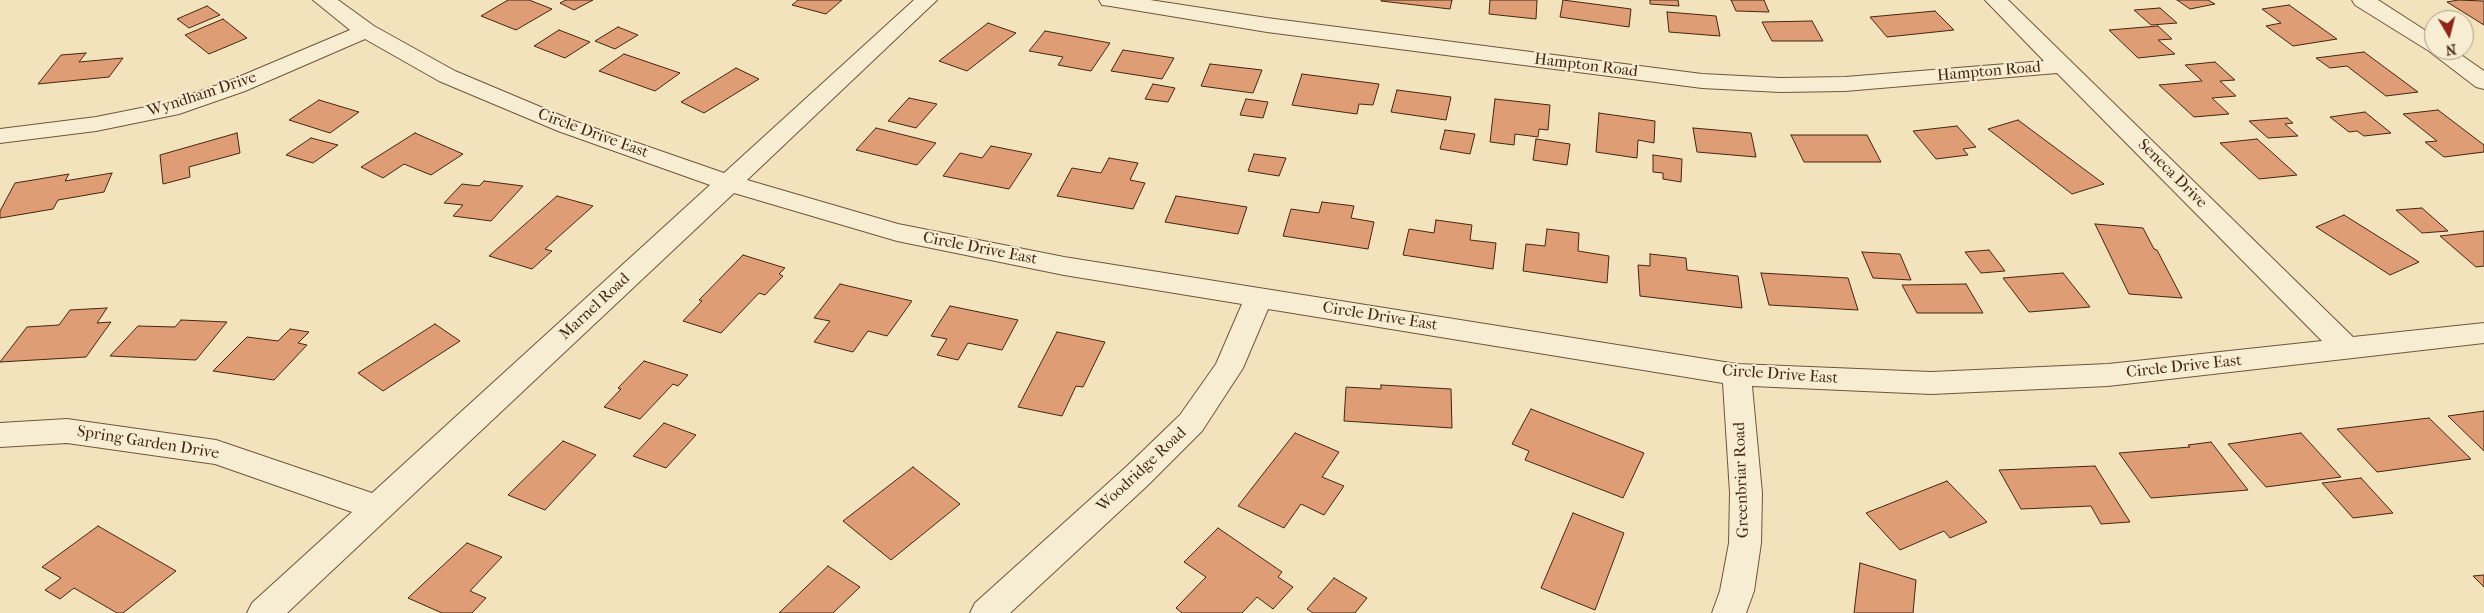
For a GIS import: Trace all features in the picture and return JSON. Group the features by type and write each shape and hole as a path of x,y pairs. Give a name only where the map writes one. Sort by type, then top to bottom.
{"street":[{"name":"Circle Drive East","path":"324,0 366,31 446,76 566,126 729,183 897,232 1064,266 1737,375 1931,383 2108,375 2484,333"},
{"name":"Marnel Road","path":"264,613 926,0"},
{"name":"Hampton Road","path":"1110,0 1267,24 1702,81 1780,85 1845,84 2064,66"},
{"name":"Seneca Drive","path":"1996,0 2348,349"},
{"path":"2363,0 2424,40"},
{"name":"Wyndham Drive","path":"0,136 96,124 170,109 237,86 366,31"},
{"path":"2453,60 2484,82"},
{"name":"Woodridge Road","path":"987,613 1137,476 1191,423 1228,368 1259,298"},
{"name":"Greenbriar Road","path":"1729,613 1737,591 1745,543 1746,493 1737,375"},
{"name":"Spring Garden Drive","path":"0,435 67,431 216,452 377,508"}],"building":[{"path":"508,0 529,0 552,9 516,30 481,16"},
{"path":"566,0 593,0 574,10 560,3"},
{"path":"798,0 842,0 826,14 792,5"},
{"path":"1381,0 1452,0 1450,9 1381,1"},
{"path":"1490,0 1537,0 1536,19 1489,14"},
{"path":"1563,0 1631,9 1629,27 1560,17"},
{"path":"1650,0 1678,0 1679,6 1650,4"},
{"path":"1731,0 1764,0 1769,12 1736,11"},
{"path":"2177,0 2208,0 2215,4 2190,9"},
{"path":"2458,0 2484,1 2484,25 2474,19 2474,10 2460,10 2447,2"},
{"path":"2289,5 2337,39 2293,46 2266,26 2281,23 2262,9"},
{"path":"207,6 220,15 189,28 177,19"},
{"path":"2160,8 2177,23 2151,25 2134,10"},
{"path":"1935,11 1954,30 1887,37 1870,17"},
{"path":"1667,12 1716,16 1720,36 1669,32"},
{"path":"223,19 247,38 209,54 185,35"},
{"path":"1812,21 1823,41 1772,41 1762,22"},
{"path":"988,23 1016,33 967,71 939,61"},
{"path":"2158,26 2172,39 2158,40 2175,54 2138,58 2109,30"},
{"path":"618,27 638,35 615,49 595,41"},
{"path":"559,30 590,42 565,58 534,46"},
{"path":"1045,31 1110,43 1091,71 1058,65 1063,57 1029,51"},
{"path":"1123,50 1174,58 1162,79 1111,71"},
{"path":"2364,52 2418,92 2386,96 2347,66 2330,68 2316,58"},
{"path":"86,53 79,62 123,58 109,77 38,84 61,55"},
{"path":"624,54 680,73 655,91 599,71"},
{"path":"2215,62 2235,80 2220,81 2236,96 2212,98 2229,114 2194,117 2159,85 2202,81 2185,65"},
{"path":"1210,64 1262,70 1253,93 1201,86"},
{"path":"736,68 759,79 704,113 681,102"},
{"path":"1302,74 1379,84 1373,105 1359,104 1357,114 1292,105"},
{"path":"1153,84 1175,88 1168,102 1145,99"},
{"path":"1397,90 1451,97 1446,120 1391,112"},
{"path":"909,98 937,104 916,128 888,121"},
{"path":"1246,99 1268,102 1263,118 1240,115"},
{"path":"1495,99 1550,105 1548,130 1539,129 1538,137 1515,134 1514,145 1490,142"},
{"path":"319,100 359,112 330,133 289,120"},
{"path":"2438,110 2484,145 2484,152 2444,157 2425,142 2437,141 2403,114"},
{"path":"2365,112 2391,133 2364,136 2357,131 2349,132 2330,117"},
{"path":"1599,113 1655,121 1654,143 1638,140 1637,158 1596,152"},
{"path":"2287,118 2293,123 2285,124 2298,136 2268,138 2249,121"},
{"path":"2018,120 2104,184 2072,194 1988,129"},
{"path":"1957,126 1976,147 1963,149 1968,155 1936,159 1913,131"},
{"path":"876,128 936,143 917,165 856,150"},
{"path":"1693,128 1751,133 1756,157 1697,152"},
{"path":"1445,130 1475,134 1470,154 1440,149"},
{"path":"237,133 240,153 189,167 190,177 163,184 160,155"},
{"path":"415,133 463,154 431,175 404,164 383,178 361,167"},
{"path":"1791,135 1867,135 1881,162 1804,162"},
{"path":"311,138 338,145 313,163 286,155"},
{"path":"1536,139 1570,144 1567,165 1533,160"},
{"path":"2257,139 2297,175 2259,179 2220,143"},
{"path":"991,146 1032,154 1009,189 943,176 960,153 982,158"},
{"path":"1254,154 1286,158 1279,176 1248,171"},
{"path":"1653,155 1682,159 1681,182 1663,179 1663,173 1653,172"},
{"path":"1109,158 1138,163 1130,180 1145,183 1133,209 1057,196 1072,168 1101,173"},
{"path":"112,173 104,192 58,200 53,209 0,218 0,211 15,183 69,174 65,181"},
{"path":"484,181 523,186 491,221 453,216 463,205 444,203 462,184 479,186"},
{"path":"557,196 593,206 545,249 552,251 532,269 489,256"},
{"path":"1176,196 1247,207 1238,234 1165,222"},
{"path":"1322,202 1354,206 1351,218 1374,222 1368,249 1283,236 1291,209 1319,213"},
{"path":"2422,208 2448,231 2422,233 2396,210"},
{"path":"2344,215 2419,262 2390,275 2316,227"},
{"path":"1436,220 1472,225 1470,240 1496,243 1493,269 1403,255 1409,229 1434,233"},
{"path":"2095,224 2143,228 2154,249 2157,250 2182,298 2129,294"},
{"path":"1547,229 1579,233 1578,251 1609,256 1607,283 1523,271 1526,244 1545,246"},
{"path":"2484,231 2484,266 2476,267 2440,236"},
{"path":"1989,250 2005,271 1981,273 1965,252"},
{"path":"1862,252 1900,254 1911,280 1873,278"},
{"path":"1650,254 1686,258 1687,270 1738,276 1742,308 1640,296 1638,265 1650,266"},
{"path":"743,255 785,268 779,274 783,276 765,295 759,293 721,333 683,321 702,301 699,300"},
{"path":"1761,273 1848,278 1858,310 1769,305"},
{"path":"2063,273 2090,307 2029,312 2003,278"},
{"path":"840,284 912,301 887,336 868,331 853,352 814,342 830,321 814,318"},
{"path":"1966,284 1983,313 1917,313 1902,285"},
{"path":"950,306 1018,320 1002,350 968,343 958,360 937,355 947,339 931,336"},
{"path":"107,308 97,323 111,322 86,357 0,362 27,327 59,325 70,310"},
{"path":"181,320 227,322 196,360 110,356 138,326 175,327"},
{"path":"435,324 460,341 383,391 358,373"},
{"path":"290,329 309,332 298,343 307,345 274,380 213,371 247,337 278,341"},
{"path":"1057,332 1105,342 1083,387 1076,386 1062,416 1018,407"},
{"path":"644,361 688,375 678,386 673,384 640,419 604,407 621,389 618,388"},
{"path":"1381,385 1451,389 1452,428 1344,421 1346,387 1381,389"},
{"path":"1531,409 1644,453 1623,498 1525,460 1529,451 1512,444"},
{"path":"2484,411 2484,451 2448,416"},
{"path":"2429,418 2471,459 2377,472 2337,429"},
{"path":"664,423 696,435 666,468 633,456"},
{"path":"1295,433 1339,452 1322,477 1344,486 1324,515 1301,504 1284,528 1238,506"},
{"path":"2301,433 2341,477 2266,487 2228,444"},
{"path":"563,441 596,455 545,510 508,495"},
{"path":"2211,442 2248,490 2151,498 2119,453 2190,447 2188,445"},
{"path":"2095,466 2130,522 2101,524 2091,506 2021,509 1999,470"},
{"path":"913,467 960,504 891,560 843,521"},
{"path":"2361,478 2393,513 2353,518 2322,483"},
{"path":"1947,481 1987,522 1950,538 1944,531 1900,550 1866,513"},
{"path":"1573,513 1624,533 1595,610 1541,588"},
{"path":"98,526 176,571 123,613 117,613 74,588 60,599 45,590 61,578 42,567"},
{"path":"1218,528 1282,572 1278,577 1293,587 1273,609 1257,597 1242,613 1182,613 1176,608 1206,577 1184,562"},
{"path":"467,543 502,557 470,591 486,598 472,613 442,613 408,598"},
{"path":"1860,563 1916,580 1913,613 1854,613"},
{"path":"828,566 860,587 833,613 779,613"},
{"path":"2484,575 2484,587 2473,576"},
{"path":"1334,578 1367,598 1355,613 1313,613 1307,609"}]}
